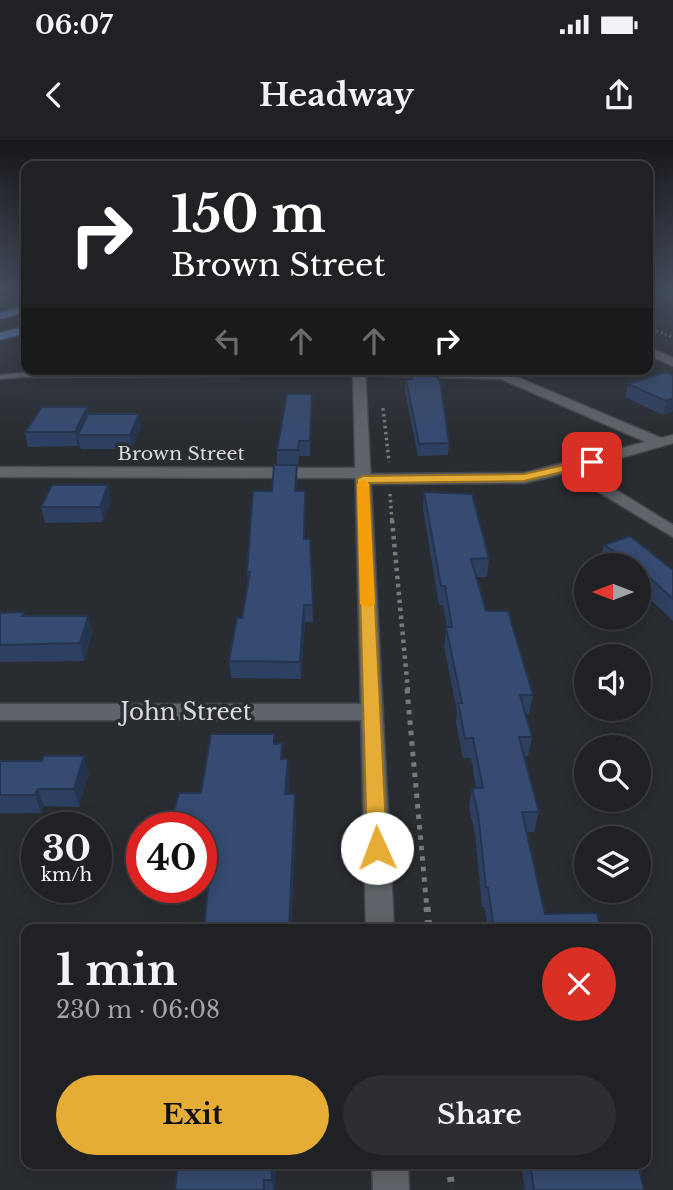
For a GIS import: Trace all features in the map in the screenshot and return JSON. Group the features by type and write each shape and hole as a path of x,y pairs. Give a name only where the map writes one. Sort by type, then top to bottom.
{"street":[{"path":"653,353 673,362"},
{"path":"366,375 363,476 380,924"},
{"path":"499,375 666,441"},
{"name":"Brown Street","path":"0,472 524,478 666,441"},
{"path":"569,468 673,532"},
{"name":"John Street","path":"0,712 372,712"},
{"path":"390,1169 391,1190"}],"lane":[{"path":"0,377 21,375"}],"path":[{"path":"367,375 390,473"},
{"path":"389,486 429,924"},
{"path":"450,1169 452,1190"}],"building":[{"path":"666,372 673,375 673,398 666,401 628,384"},
{"path":"412,375 435,375 440,380 449,443 419,444 406,380 412,379"},
{"path":"287,394 312,394 310,441 299,441 298,450 277,450"},
{"path":"42,407 87,407 75,432 25,432"},
{"path":"88,414 139,414 130,435 78,435"},
{"path":"274,465 297,465 295,491 305,491 304,539 310,539 313,605 304,605 300,662 229,661 237,618 242,618 250,572 247,572 253,491 272,491"},
{"path":"52,485 108,485 100,507 41,507"},
{"path":"424,492 472,494 489,558 471,559 486,611 508,611 533,695 520,695 532,737 519,737 539,812 522,812 545,914 597,913 600,924 493,924 472,788 483,788 473,738 465,738 458,703 462,703 446,627 452,627 445,586 441,586"},
{"path":"630,536 673,570 673,599 651,579 651,553 617,553 604,545"},
{"path":"24,612 22,616 88,616 80,643 0,645 0,613"},
{"path":"211,734 274,734 274,744 282,743 281,759 288,759 285,794 295,794 289,924 204,924 206,903 217,903 217,812 174,812 179,793 201,793"},
{"path":"44,756 84,756 74,789 38,789 35,795 0,795 0,761 42,761"},
{"path":"177,1169 272,1169 272,1180 264,1180 264,1190 175,1190"},
{"path":"531,1169 639,1169 644,1190 534,1190"}],"slow traffic":[{"path":"363,484 368,604"}],"route":[{"path":"377,848 363,479 524,478 592,462"}]}
